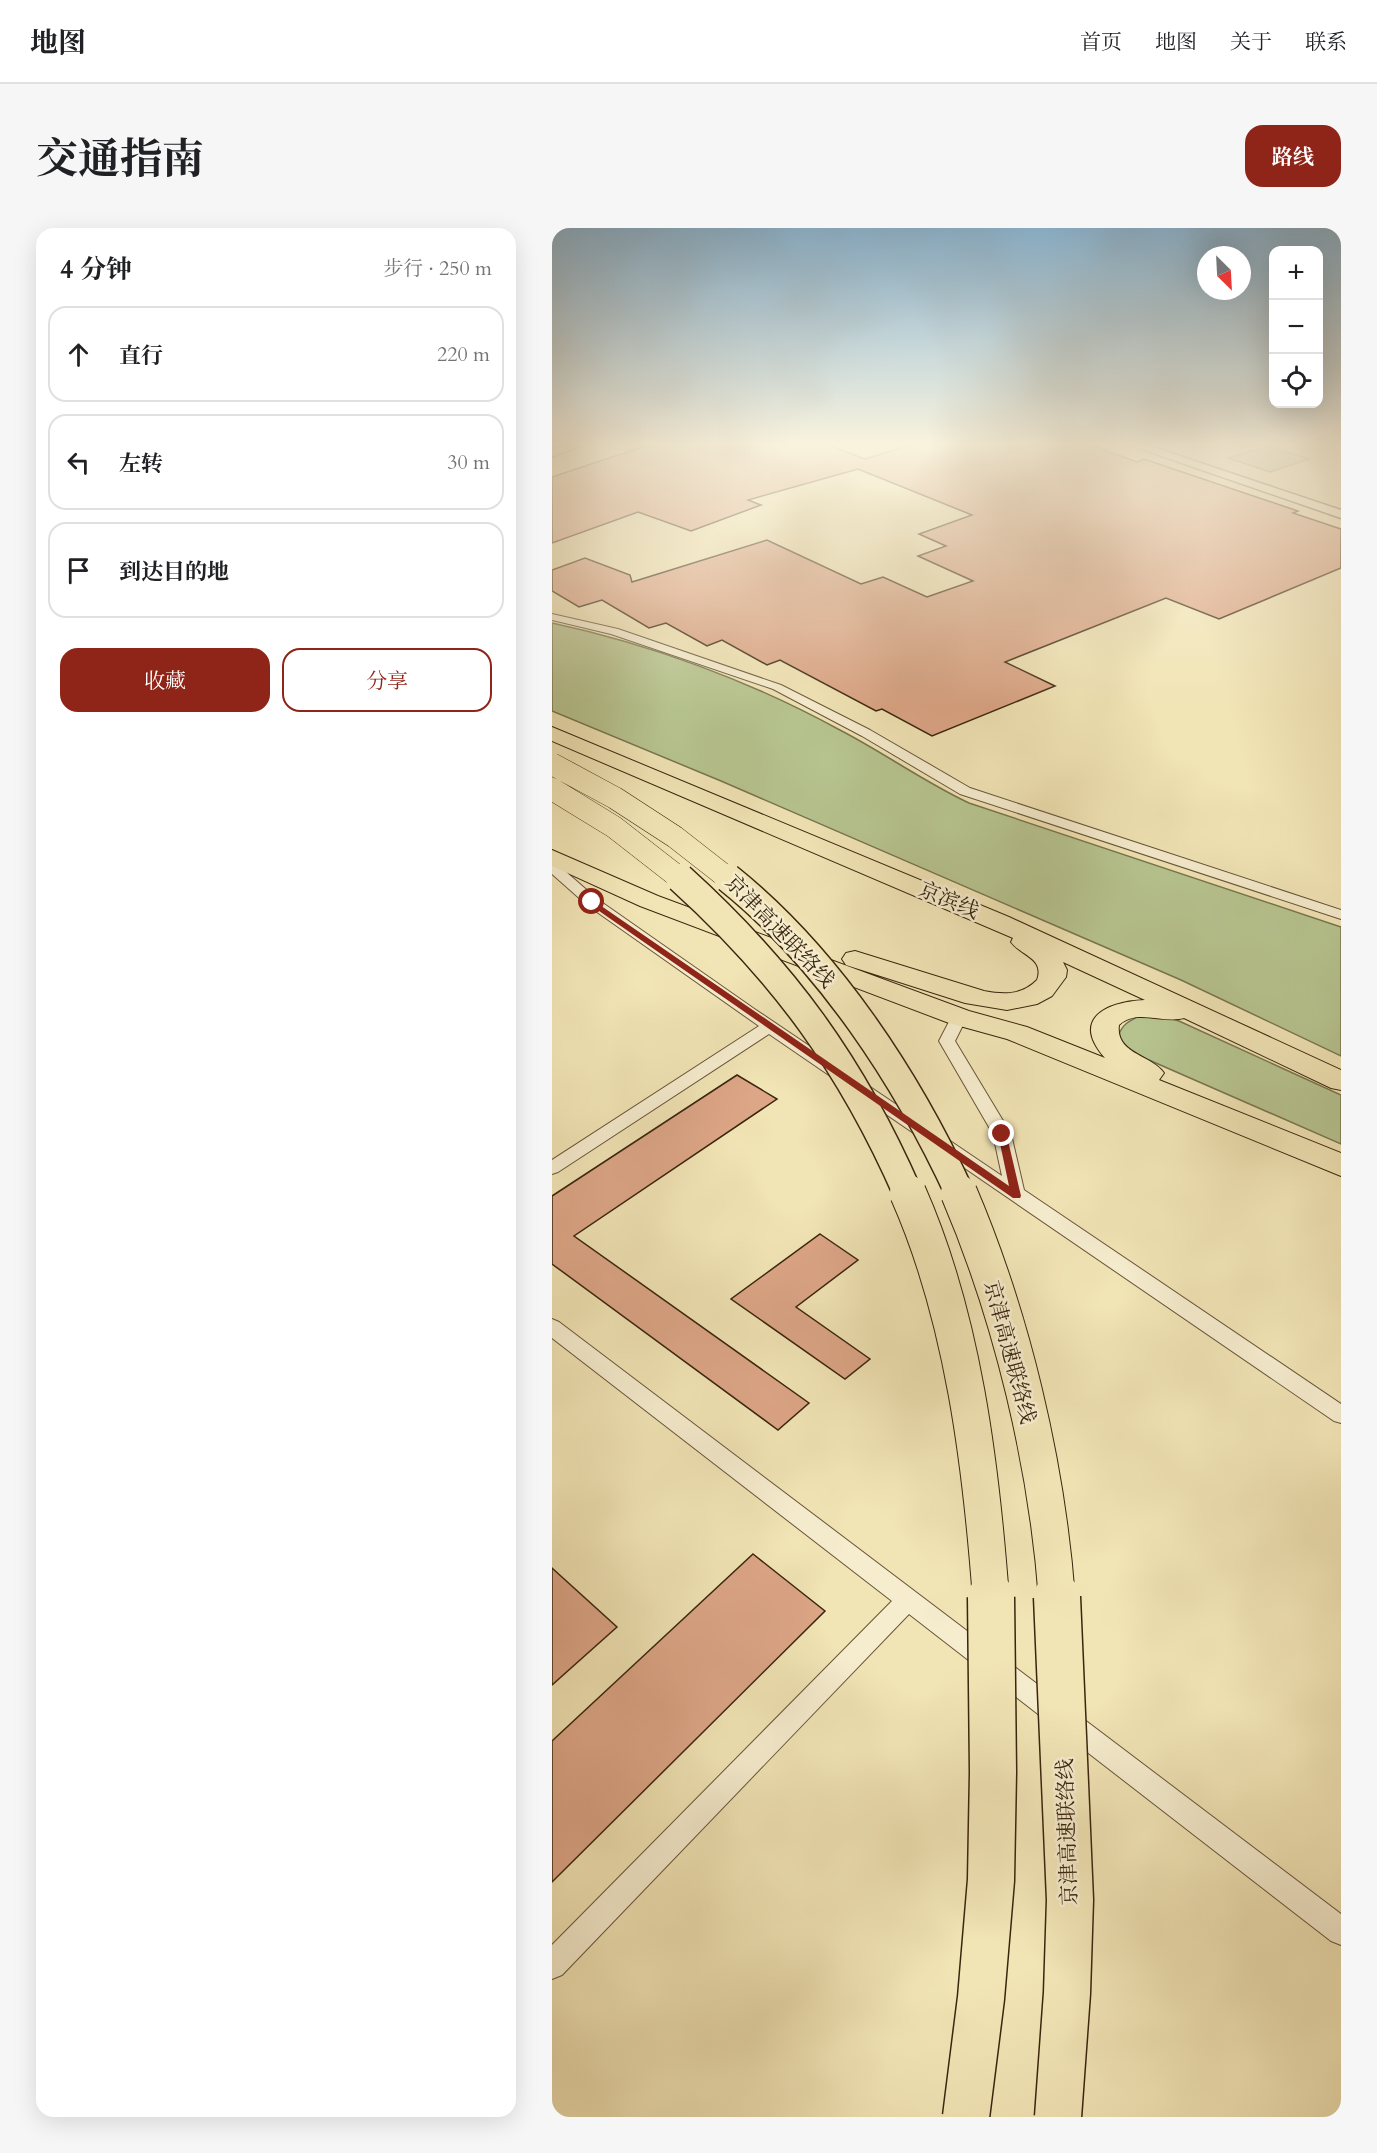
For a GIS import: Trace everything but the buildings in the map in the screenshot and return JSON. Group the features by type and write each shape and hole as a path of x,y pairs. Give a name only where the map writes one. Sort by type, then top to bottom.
{"highway":[{"name":"京滨线","path":"552,733 924,890 1101,968 1333,1077"},
{"name":"京津高速联络线","path":"552,764 640,812 690,847 748,894 805,950 837,990 906,1091 946,1164 975,1232 1015,1357 1051,1534 1063,1667 1070,1868 1068,2005 1058,2117"},
{"name":"京津高速联络线","path":"552,789 611,823 684,879 759,952 783,981 835,1055 874,1119 919,1219 942,1288 972,1428 992,1611 992,1877 980,2016 966,2117"},
{"path":"552,841 846,956 974,1010 1017,1033 1341,1165"},
{"path":"552,857 649,901 959,1017 1017,1033"},
{"path":"846,956 995,1002 1014,1002 1029,998 1042,991 1051,982 1053,970 1050,962 1039,951 950,908 924,890"},
{"path":"1232,1120 1119,1056 1109,1045 1104,1033 1106,1022 1116,1013 1130,1009 1149,1007 1168,1010 1285,1060 1333,1077"}],"street":[{"path":"552,617 614,631 777,687 866,733 965,791 1341,915"},
{"path":"552,867 592,902 770,1026 1016,1196 1341,1415"},
{"path":"959,1017 947,1041 1002,1134 1016,1196"},
{"path":"552,1168 770,1026"},
{"path":"552,1327 1341,1931"},
{"path":"552,1965 908,1600"}],"green space":[{"path":"552,623 662,653 770,695 838,729 969,803 1341,927 1341,1056 1181,980 721,781 552,711"},
{"path":"1141,1015 1159,1015 1179,1021 1341,1095 1341,1144 1133,1053 1118,1037 1126,1023"}],"route":[{"path":"592,902 1016,1196 1002,1134"}]}
